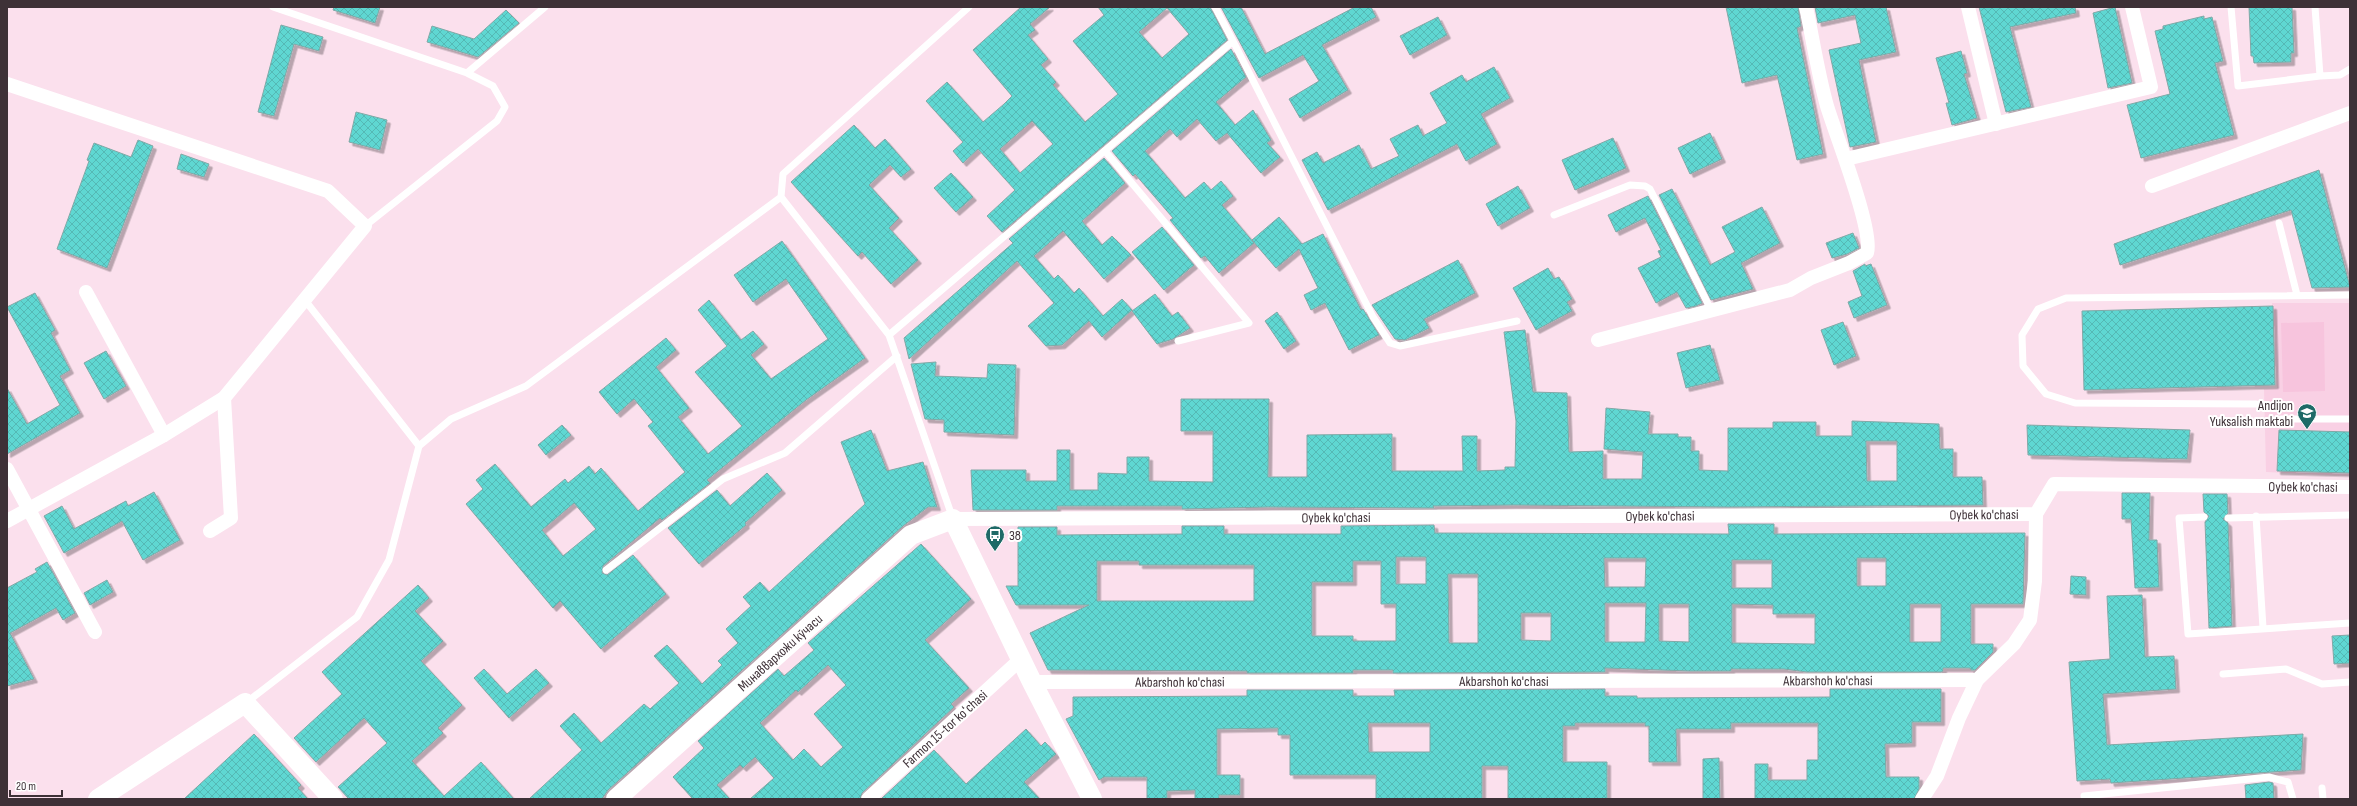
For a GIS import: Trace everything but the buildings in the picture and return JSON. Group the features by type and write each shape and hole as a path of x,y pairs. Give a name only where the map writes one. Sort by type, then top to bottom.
{"street":[{"path":"1598,340 1790,290 1811,278 1849,263 1867,253 1868,247 1866,234 1846,160 1827,106 1806,7"},
{"path":"1968,7 1996,124"},
{"path":"1846,160 2150,87 2132,7"},
{"path":"7,84 328,191 365,226 224,398 164,435 7,521"},
{"path":"2152,186 2350,113"},
{"path":"86,292 164,435"},
{"path":"210,531 231,518 224,398"},
{"path":"7,469 95,632"},
{"name":"Oybek ko'chasi","path":"953,519 2036,514 2054,484 2350,487"},
{"path":"1922,799 1938,776 1959,718 1977,680 2014,644 2030,620 2035,581 2036,514"},
{"path":"953,519 1032,682 1092,799"},
{"name":"Минаввархожи кўчаси","path":"616,799 911,536 953,519"},
{"name":"Farmon 15-tor koʻchasi","path":"868,799 1021,659"},
{"name":"Akbarshoh ko'chasi","path":"1032,682 1977,680"},
{"path":"98,799 245,704 333,799"}],"lane":[{"path":"273,7 468,73 493,86 505,107 497,121 365,226"},
{"path":"468,73 544,7"},
{"path":"953,519 889,335 781,197 783,174 969,7"},
{"path":"1216,7 1373,317 1390,343 1400,346 1517,321"},
{"path":"2231,7 2238,86 2340,75 2350,69"},
{"path":"2315,7 2320,76"},
{"path":"889,335 1233,41"},
{"path":"1105,151 1249,323 1178,341"},
{"path":"1554,215 1630,185 1645,186 1650,188 1711,310"},
{"path":"245,704 357,617 389,560 419,446 450,419 526,386 781,197"},
{"path":"2279,223 2297,295"},
{"path":"2256,404 2075,403 2046,394 2023,366 2022,335 2038,309 2066,298 2350,295"},
{"path":"304,299 419,446"},
{"path":"606,570 723,479 785,453 897,356"},
{"path":"2281,419 2350,419"},
{"path":"2228,518 2256,516 2350,515"},
{"path":"2256,516 2263,628"},
{"path":"2204,517 2179,518 2188,634 2350,623"},
{"path":"2223,674 2286,669 2322,684 2350,682"},
{"path":"2084,796 2269,777 2288,782 2293,799"},
{"path":"2322,788 2323,799"}],"shaded area":[{"name":"Andijon Yuksalish maktabi","path":"2272,303 2350,303 2350,476 2266,472 2264,389 2277,388"},
{"path":"2324,322 2325,391 2283,392 2281,323"}],"place":[{"name":"Andijon Yuksalish maktabi","path":"2307,430"},
{"name":"38","path":"995,552"}]}
